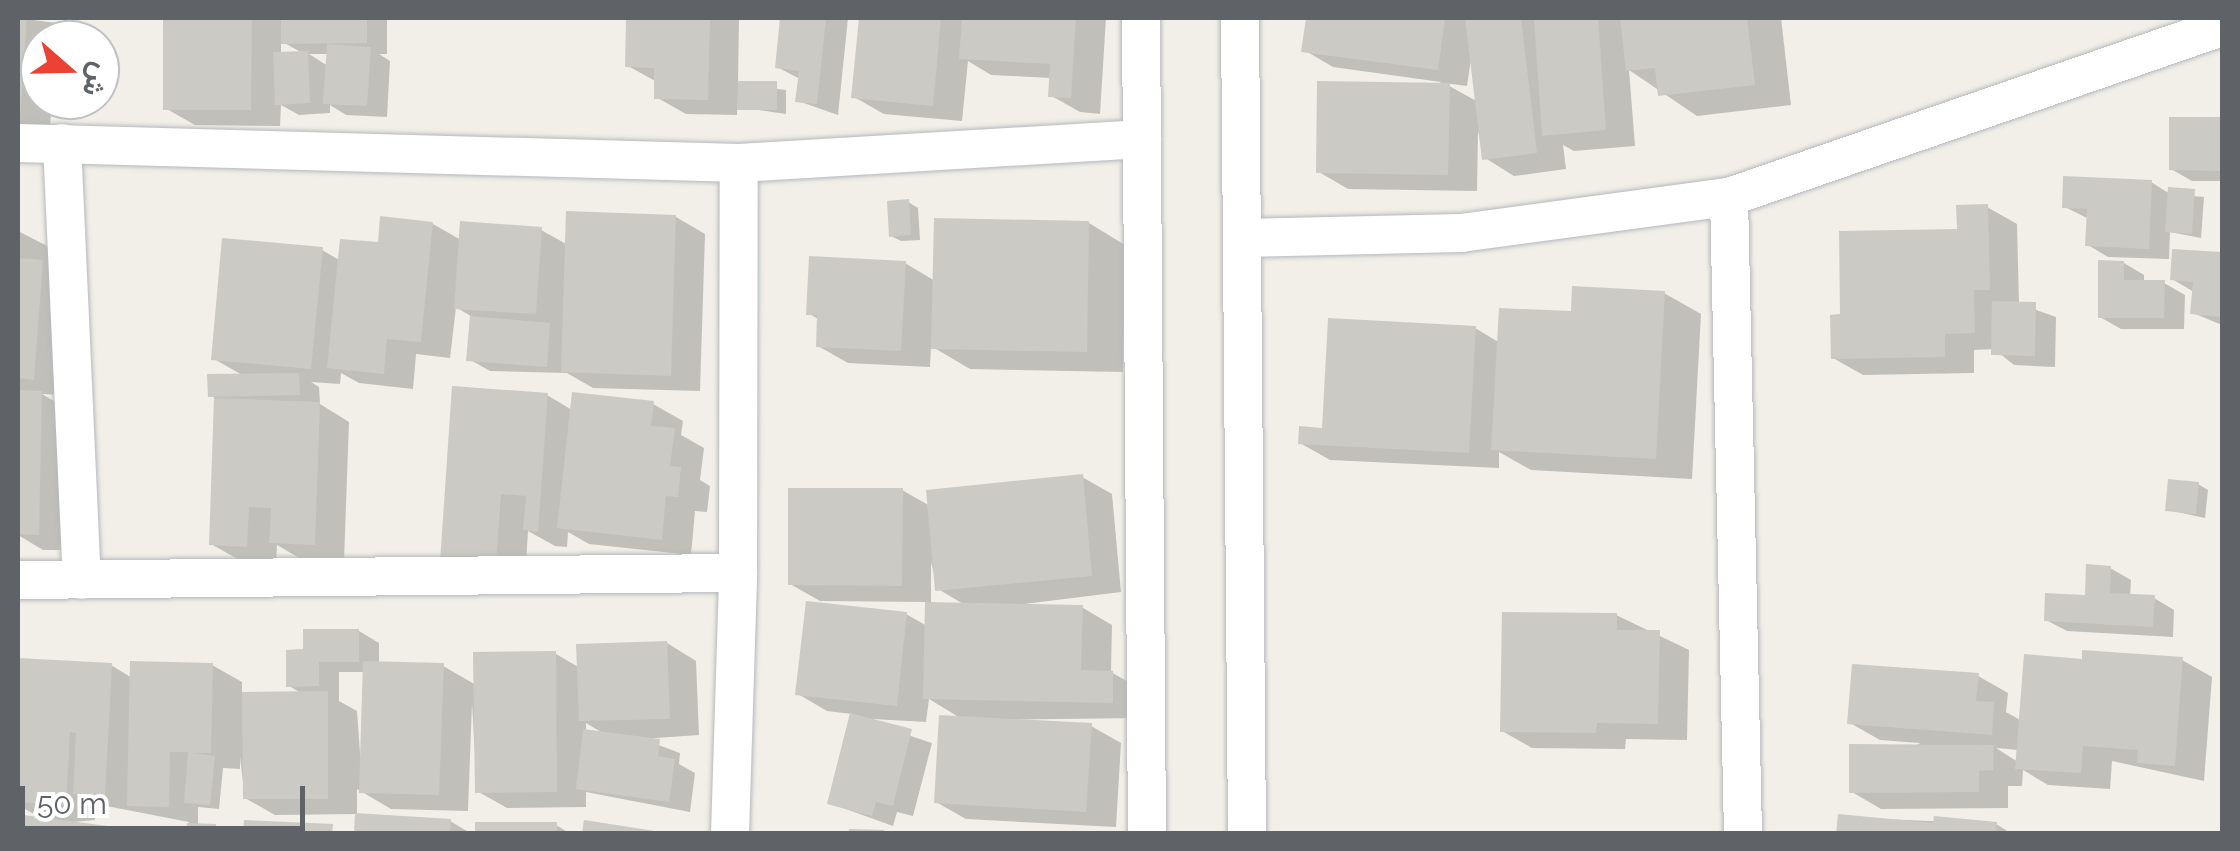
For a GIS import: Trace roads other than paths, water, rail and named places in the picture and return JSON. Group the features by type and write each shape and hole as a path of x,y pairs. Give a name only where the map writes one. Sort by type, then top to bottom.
{"street":[{"path":"1141,18 1147,834"},
{"path":"1240,18 1247,834"},
{"path":"1242,238 1461,233 1728,198 2222,27"},
{"path":"18,144 740,163 1142,139"},
{"path":"62,143 82,580"},
{"path":"730,834 738,573 740,163"},
{"path":"1728,198 1743,834"},
{"path":"18,580 738,573"}]}
